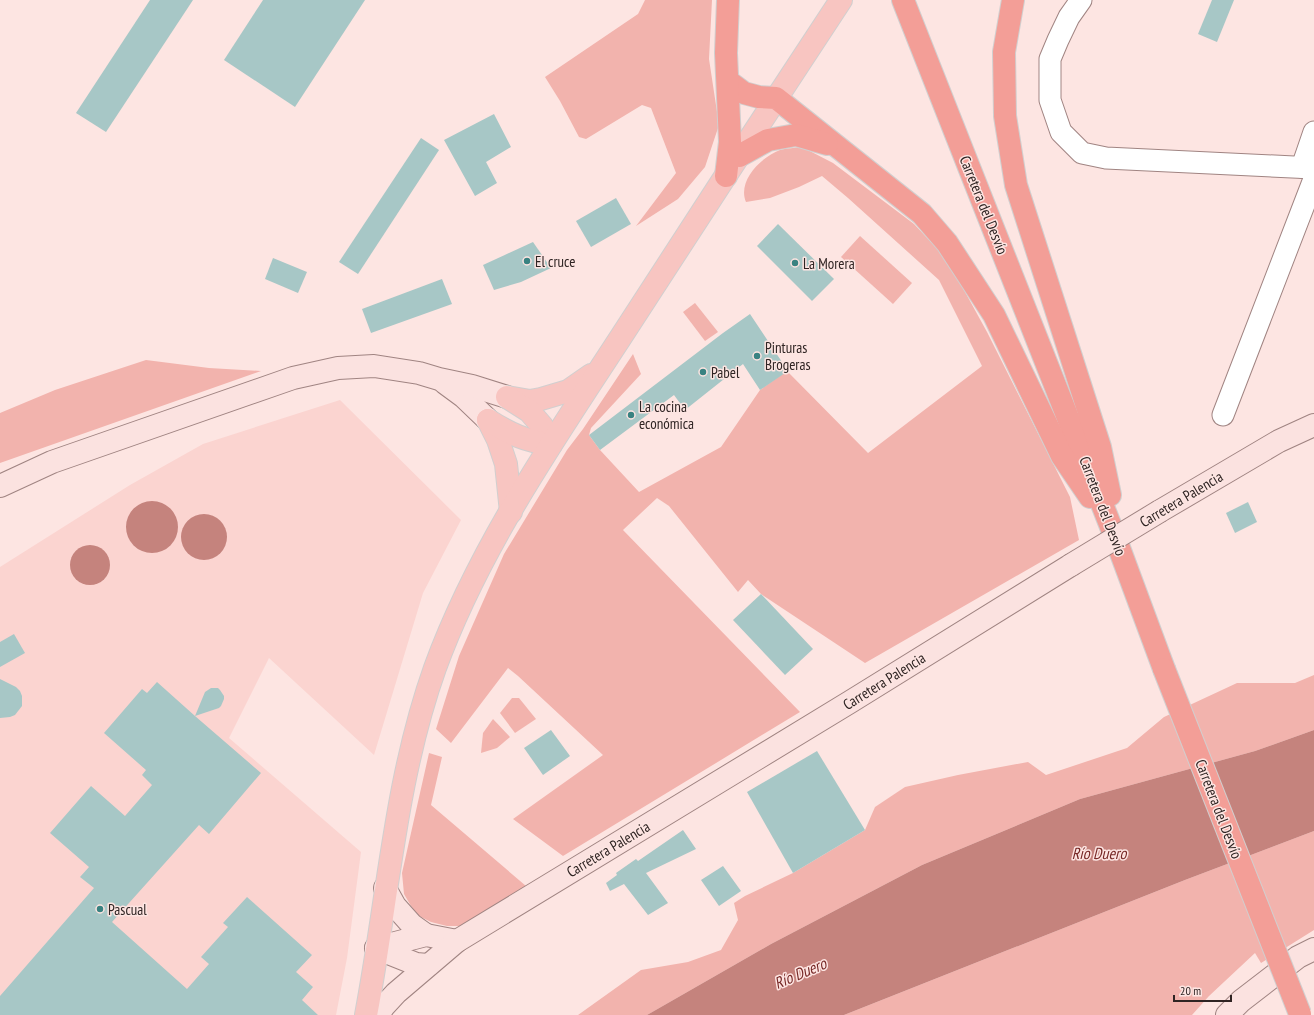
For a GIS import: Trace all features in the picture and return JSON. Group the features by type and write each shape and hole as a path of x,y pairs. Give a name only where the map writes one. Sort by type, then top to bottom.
{"highway":[{"path":"726,176 730,142 726,53 728,0"},
{"name":"Carretera del Desvío","path":"903,0 1115,537 1164,669 1300,1015"},
{"path":"1013,0 1004,59 1005,116 1016,185 1100,447 1125,563"},
{"path":"728,81 744,93 759,97 776,98 922,214 947,243 994,315 1062,456 1115,537"},
{"path":"739,156 768,140 796,135 837,147"}],"main road":[{"path":"366,1015 385,888 407,764 419,718 435,669 465,596 511,512 551,444 841,0"},
{"path":"507,397 530,401 568,391 601,367"},
{"path":"507,397 529,411 542,426 551,444"},
{"path":"488,420 514,436 537,443 551,444"},
{"path":"488,420 498,440 506,464 511,512"}],"street":[{"path":"1081,0 1069,17 1050,59 1050,100 1061,132 1082,152 1106,158 1310,171"},
{"path":"1223,415 1310,171 1314,132"},
{"path":"0,486 52,462 293,378 338,368 374,366 419,373 472,386 507,397"},
{"path":"439,379 464,397 488,420"},
{"name":"Carretera Palencia","path":"378,1015 396,993 457,941 837,710 1160,511 1279,441 1314,425"},
{"path":"385,888 395,906 412,925 426,936"},
{"path":"376,948 426,936 457,941"},
{"path":"376,948 416,964 428,965"},
{"path":"1227,1015 1241,1001 1298,957 1314,948"}],"shaded area":[{"path":"645,0 712,0 709,59 719,125 705,167 678,199 636,226 676,173 651,108 642,105 586,139 579,137 560,101 545,77 638,14"},
{"path":"802,147 833,163 914,224 947,259 987,332 1070,497 1079,540 865,663 761,594 748,580 738,592 669,506 657,498 623,530 800,712 563,856 513,819 603,755 508,668 451,743 436,729 459,656 504,554 567,450 583,429 633,354 641,374 591,428 589,435 600,450 639,492 721,447 760,390 787,371 868,453 982,366 939,280 822,176 770,198 746,202 744,194 748,178 752,171 765,158 780,150"},
{"path":"860,236 912,283 893,304 841,257"},
{"path":"695,303 718,332 705,341 683,312"},
{"path":"146,360 209,368 261,371 0,463 0,413 55,390"},
{"path":"340,400 461,520 423,593 374,755 269,658 229,738 361,852 347,958 336,1015 0,1015 0,567 130,485 203,444"},
{"path":"1314,675 1314,730 1255,751 1080,799 922,865 771,944 647,1015 578,1015 641,970 688,962 721,950 738,920 734,903 745,896 793,873 865,830 875,807 905,787 958,775 1028,762 1046,775 1127,748 1164,717 1237,683 1295,683"},
{"path":"512,698 519,698 536,719 515,733 500,713"},
{"path":"493,719 510,737 497,748 481,753 483,733"},
{"path":"429,753 442,757 431,805 526,886 460,926 447,926 431,922 419,916 404,894 402,873"},
{"path":"1314,831 1314,930 1261,963 1255,953 1209,996 1192,1015 844,1015 1185,880"}],"water":[{"path":"147,501 157,501 171,508 178,522 178,532 171,546 157,553 147,553 137,549 130,542 126,532 126,522 130,512 137,505"},
{"path":"209,514 221,520 226,528 226,546 221,554 213,559 199,560 187,554 182,546 181,532 187,520 195,515"},
{"path":"90,545 98,547 104,551 108,557 110,565 108,573 104,579 98,583 90,585 82,583 76,579 72,573 70,565 72,557 76,551 82,547"},
{"name":"Río Duero","path":"1314,730 1314,831 1185,880 844,1015 647,1015 771,944 922,865 1080,799 1255,751"}],"building":[{"path":"150,0 193,0 106,132 76,113"},
{"path":"263,0 365,0 295,107 224,60"},
{"path":"1212,0 1234,0 1217,42 1198,34"},
{"path":"494,114 511,147 486,162 497,183 475,196 444,140"},
{"path":"421,138 439,150 358,274 339,262"},
{"path":"616,198 631,224 591,247 576,221"},
{"name":"La Morera","path":"778,224 834,279 812,301 757,246"},
{"path":"533,242 551,268 521,282 494,290 483,265"},
{"path":"273,258 307,272 298,293 265,279"},
{"path":"442,279 452,304 371,333 362,309"},
{"path":"750,314 788,371 760,390 743,364 685,410 674,395 600,450 589,435"},
{"path":"1248,502 1257,522 1235,533 1226,513"},
{"path":"761,594 813,649 785,675 733,620"},
{"path":"14,634 25,653 0,667 0,642"},
{"path":"0,679 16,687 22,696 22,706 15,715 10,717 0,718"},
{"name":"Pascual","path":"157,682 261,773 209,834 199,825 112,922 187,989 209,964 201,957 228,927 223,923 247,897 312,955 296,972 313,987 302,1000 318,1015 0,1015 0,996 94,888 80,877 89,867 50,833 91,786 125,816 152,785 142,775 146,770 104,733 142,689 147,693"},
{"path":"211,688 218,688 224,696 221,706 195,716 205,692"},
{"path":"551,730 570,756 543,775 524,748"},
{"path":"817,751 865,830 793,873 747,792"},
{"path":"683,830 696,849 646,873 668,903 648,915 624,884 610,891 606,883 617,875 616,873 636,859 638,861"},
{"path":"723,866 741,891 719,906 701,880"}],"place":[{"name":"El cruce","path":"527,261"},
{"name":"La Morera","path":"795,263"},
{"name":"Pinturas Brogeras","path":"757,356"},
{"name":"Pabel","path":"703,372"},
{"name":"La cocina económica","path":"631,415"},
{"name":"Pascual","path":"100,909"}]}
